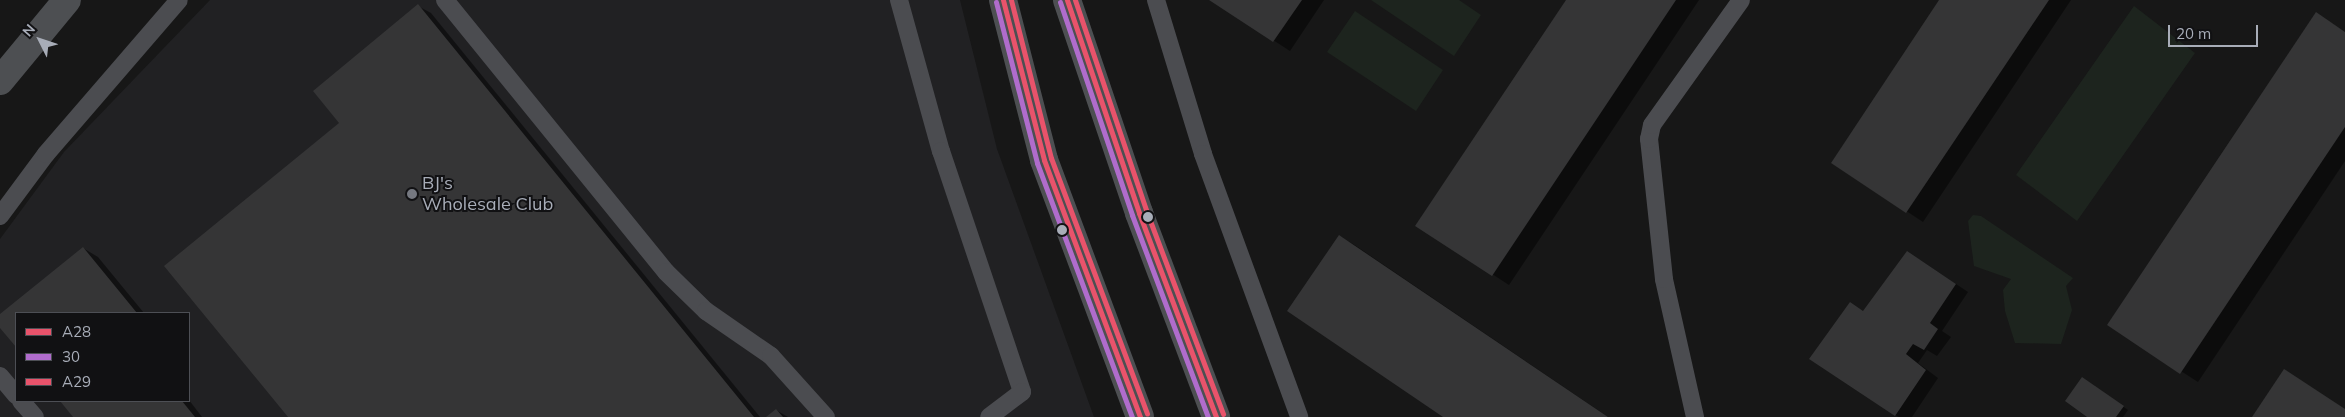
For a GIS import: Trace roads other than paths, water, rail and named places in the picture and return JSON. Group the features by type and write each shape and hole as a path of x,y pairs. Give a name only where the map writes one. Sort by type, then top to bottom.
{"main road":[{"path":"0,81 67,0"},
{"path":"1003,0 1044,160 1140,417"},
{"path":"1067,0 1139,213 1216,417"}],"lane":[{"path":"0,216 46,154 179,0"},
{"path":"445,0 666,272 706,311 772,356 826,417"},
{"path":"899,0 941,151 1022,392 989,417"},
{"path":"1156,0 1203,154 1299,417"},
{"path":"1695,417 1664,279 1649,139 1652,124 1741,0"},
{"path":"0,376 15,394"},
{"path":"22,402 35,417"}],"place":[{"name":"BJ's Wholesale Club","path":"412,194"}]}
